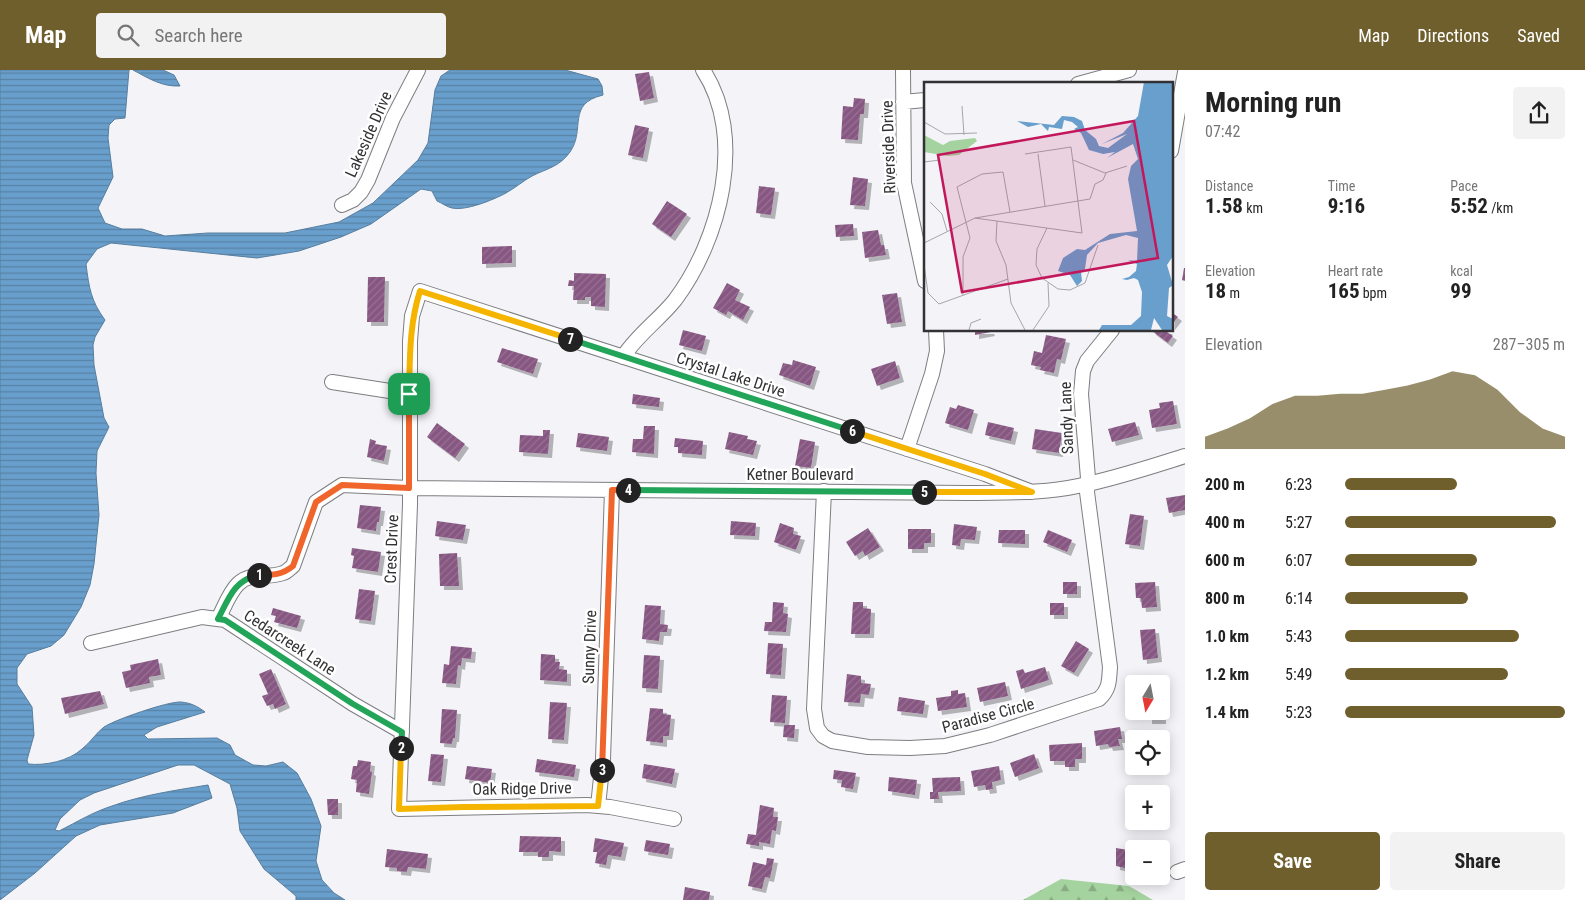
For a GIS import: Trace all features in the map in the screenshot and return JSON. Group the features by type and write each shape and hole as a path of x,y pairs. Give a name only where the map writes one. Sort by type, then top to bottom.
{"street":[{"name":"Lakeside Drive","path":"342,205 353,200 364,186 393,118 418,70"},
{"path":"623,357 681,291 704,248 718,210 726,152 724,121 721,106 704,70"},
{"name":"Riverside Drive","path":"903,70 904,183 924,276"},
{"path":"1085,82 1129,70"},
{"path":"1172,145 1185,72"},
{"path":"903,102 924,100"},
{"name":"Crystal Lake Drive","path":"420,291 985,474 1032,492"},
{"name":"Crest Drive","path":"399,809 409,488 410,341 412,316 420,291"},
{"path":"907,449 932,374 937,351 936,331"},
{"name":"Sandy Lane","path":"1087,484 1081,394 1083,371 1087,361 1111,331"},
{"path":"332,382 409,394"},
{"name":"Ketner Boulevard","path":"218,619 230,596 242,581 258,575 285,573 293,566 316,502 342,485 409,488 1032,492 1087,484 1185,456"},
{"name":"Paradise Circle","path":"824,491 814,709 817,728 822,736 843,744 910,748 945,746 990,736 1088,704 1099,699 1105,693 1109,686 1110,667 1087,484"},
{"name":"Sunny Drive","path":"598,806 603,751 612,490"},
{"name":"Cedarcreek Lane","path":"91,643 202,617 225,620 353,704 402,732"},
{"name":"Oak Ridge Drive","path":"399,809 478,806 598,806 674,819"}],"green space":[{"path":"1061,879 1129,886 1153,900 1023,900"}],"water":[{"path":"0,70 129,70 125,118 115,119 109,125 108,138 113,177 98,208 105,223 122,229 142,229 165,236 208,233 285,233 339,222 373,203 418,160 428,143 435,90 441,76 450,70 565,70 598,79 602,86 603,95 584,104 579,118 577,135 566,157 557,164 532,176 494,199 458,209 448,207 437,201 432,191 421,189 371,224 341,237 299,251 257,258 111,243 97,249 86,264 91,294 105,320 95,337 93,345 94,365 104,418 109,427 97,451 96,473 99,515 94,564 90,585 81,607 64,635 51,646 27,654 17,668 17,684 32,707 34,735 27,760 28,764 42,764 64,760 85,747 104,727 130,716 175,703 185,702 194,705 205,712 157,727 144,735 148,739 217,738 230,745 235,755 253,765 266,766 283,762 297,773 311,799 321,826 316,861 322,880 334,893 345,900 296,900 296,896 264,869 240,831 237,808 230,784 194,765 178,765 94,793 80,800 60,819 55,830 59,831 105,808 160,793 208,785 212,798 173,813 100,825 76,836 35,873 0,900"},
{"path":"133,70 163,70 174,75 180,86 161,83"}],"building":[{"path":"649,72 654,98 640,101 635,74"},
{"path":"854,98 865,99 864,114 860,114 858,140 841,139 843,106 853,107"},
{"path":"635,125 649,128 643,158 628,155"},
{"path":"853,177 868,179 865,206 850,205"},
{"path":"759,186 775,188 771,215 756,213"},
{"path":"667,201 687,214 671,237 652,224"},
{"path":"853,224 854,236 836,237 835,225"},
{"path":"878,230 881,245 884,245 886,255 865,258 862,232"},
{"path":"512,246 512,263 482,264 482,247"},
{"path":"1185,268 1185,281 1182,280"},
{"path":"574,273 606,274 605,307 591,306 591,297 585,297 585,300 573,300 574,286 568,286 569,280 574,281"},
{"path":"368,277 385,277 384,322 367,322"},
{"path":"727,283 740,290 735,300 750,307 743,320 728,311 726,315 713,308"},
{"path":"897,293 902,322 887,324 882,295"},
{"path":"1172,313 1178,317 1172,325"},
{"path":"683,330 706,336 702,351 679,345"},
{"path":"975,331 991,332 975,335"},
{"path":"1152,331 1168,331 1173,336 1168,343"},
{"path":"1046,335 1066,339 1061,360 1057,359 1054,373 1040,370 1041,367 1031,365 1034,351 1042,353"},
{"path":"502,348 538,359 533,374 497,362"},
{"path":"793,360 816,367 810,386 779,375 783,363 792,365"},
{"path":"895,361 900,378 877,386 871,369"},
{"path":"633,394 660,398 659,407 632,404"},
{"path":"1173,401 1177,424 1152,428 1149,410 1160,408 1159,403"},
{"path":"958,405 974,410 968,430 945,423 950,407 956,409"},
{"path":"988,422 1014,428 1011,441 985,435"},
{"path":"1135,422 1139,435 1112,442 1108,429"},
{"path":"437,423 465,444 455,458 427,437"},
{"path":"644,426 655,426 654,454 632,452 633,439 643,439"},
{"path":"1035,429 1062,433 1059,453 1032,449"},
{"path":"543,430 550,430 548,454 519,452 520,435 543,436"},
{"path":"729,432 748,436 747,439 757,441 753,455 725,449"},
{"path":"578,433 609,437 607,451 576,447"},
{"path":"675,438 703,441 702,455 678,453 678,447 674,447"},
{"path":"370,439 376,441 375,444 387,446 384,461 367,457"},
{"path":"800,439 815,442 811,468 795,466"},
{"path":"1185,495 1185,510 1169,513 1166,498"},
{"path":"360,505 381,507 376,531 357,528"},
{"path":"1130,514 1144,516 1140,546 1125,544"},
{"path":"437,521 466,525 463,540 435,536"},
{"path":"731,521 756,523 755,536 730,535"},
{"path":"780,523 794,528 793,534 801,536 796,550 774,542"},
{"path":"954,524 977,527 975,540 961,539 960,546 952,545"},
{"path":"868,528 880,547 865,556 863,551 855,556 846,542"},
{"path":"908,529 931,529 931,543 924,543 924,549 908,549"},
{"path":"999,530 1025,530 1025,544 998,543"},
{"path":"1048,530 1072,540 1067,552 1043,542"},
{"path":"352,548 381,552 378,572 352,568 354,556 351,555"},
{"path":"457,553 459,586 440,586 439,554"},
{"path":"1063,582 1077,582 1077,594 1063,594"},
{"path":"1155,582 1157,607 1142,608 1141,598 1136,598 1135,583"},
{"path":"359,589 375,591 371,621 355,619"},
{"path":"773,602 784,603 783,613 788,614 786,632 764,631 765,622 772,622"},
{"path":"853,602 863,602 863,608 871,609 870,634 851,634"},
{"path":"1050,603 1064,603 1064,615 1050,615"},
{"path":"645,605 661,606 660,624 668,625 667,632 660,632 659,641 642,639"},
{"path":"273,608 301,616 297,628 274,622 276,616 271,615"},
{"path":"1155,629 1158,658 1143,660 1140,630"},
{"path":"1076,641 1089,649 1074,673 1061,666"},
{"path":"768,643 783,644 781,675 766,674"},
{"path":"451,646 472,648 471,659 462,658 461,666 458,665 456,684 442,683 444,664 449,665"},
{"path":"541,654 555,655 555,662 560,662 559,669 567,670 567,682 540,680"},
{"path":"644,655 660,656 658,689 642,688"},
{"path":"158,659 161,675 149,677 150,683 126,688 122,672 131,670 130,665"},
{"path":"1045,667 1049,680 1021,689 1016,671 1023,669 1025,673"},
{"path":"271,669 286,704 275,709 273,704 267,706 262,696 268,694 259,674"},
{"path":"847,674 861,676 861,683 871,684 869,695 861,694 860,703 844,702"},
{"path":"1005,682 1008,696 980,702 977,688"},
{"path":"958,690 958,694 965,693 967,707 938,711 936,698 951,696 951,691"},
{"path":"100,691 104,704 65,714 61,698"},
{"path":"772,695 787,696 785,723 770,722"},
{"path":"899,697 925,701 923,714 897,711"},
{"path":"550,702 567,703 564,740 548,739"},
{"path":"650,708 663,709 663,714 671,715 669,736 663,736 663,743 646,741"},
{"path":"442,709 457,710 455,738 453,738 452,744 440,743"},
{"path":"784,725 795,725 794,738 783,737"},
{"path":"1120,727 1122,739 1118,739 1120,746 1109,747 1108,744 1096,746 1094,731"},
{"path":"1082,743 1082,759 1075,759 1075,767 1065,767 1065,761 1050,761 1049,745"},
{"path":"431,754 444,755 441,782 428,781"},
{"path":"1034,754 1039,768 1015,777 1010,763"},
{"path":"537,759 576,765 574,777 535,772"},
{"path":"358,760 371,762 370,771 372,772 369,794 356,792 357,780 351,779 353,766 357,766"},
{"path":"644,764 675,769 672,784 642,778"},
{"path":"467,766 492,769 490,783 465,779"},
{"path":"999,766 1001,780 992,782 993,789 986,790 985,785 974,787 971,771"},
{"path":"834,770 856,773 853,789 841,787 842,780 833,779"},
{"path":"889,777 917,780 915,795 888,791"},
{"path":"960,777 961,791 938,792 939,799 930,799 930,792 933,792 932,778"},
{"path":"327,799 338,799 338,815 328,815"},
{"path":"760,805 774,808 773,817 778,817 776,831 772,830 770,844 759,842 759,846 746,844 748,834 756,835"},
{"path":"520,836 561,837 561,852 549,851 549,857 538,857 538,852 519,852"},
{"path":"595,838 624,843 621,857 608,855 606,865 595,863 597,852 593,852"},
{"path":"646,840 670,844 668,855 644,851"},
{"path":"1116,848 1125,850 1125,868 1116,866"},
{"path":"387,849 428,854 426,869 408,867 407,872 397,871 397,868 385,867"},
{"path":"767,858 774,859 770,878 765,877 762,889 748,886 753,862 766,865"},
{"path":"685,887 710,892 709,900 683,900"}],"route":[{"path":"420,291 985,474 1032,492 612,490 602,759 598,806 399,809 402,732 353,704 225,620 218,619 230,596 242,581 258,575 285,573 293,566 316,502 342,485 409,488 409,394 412,316 420,291"}]}
